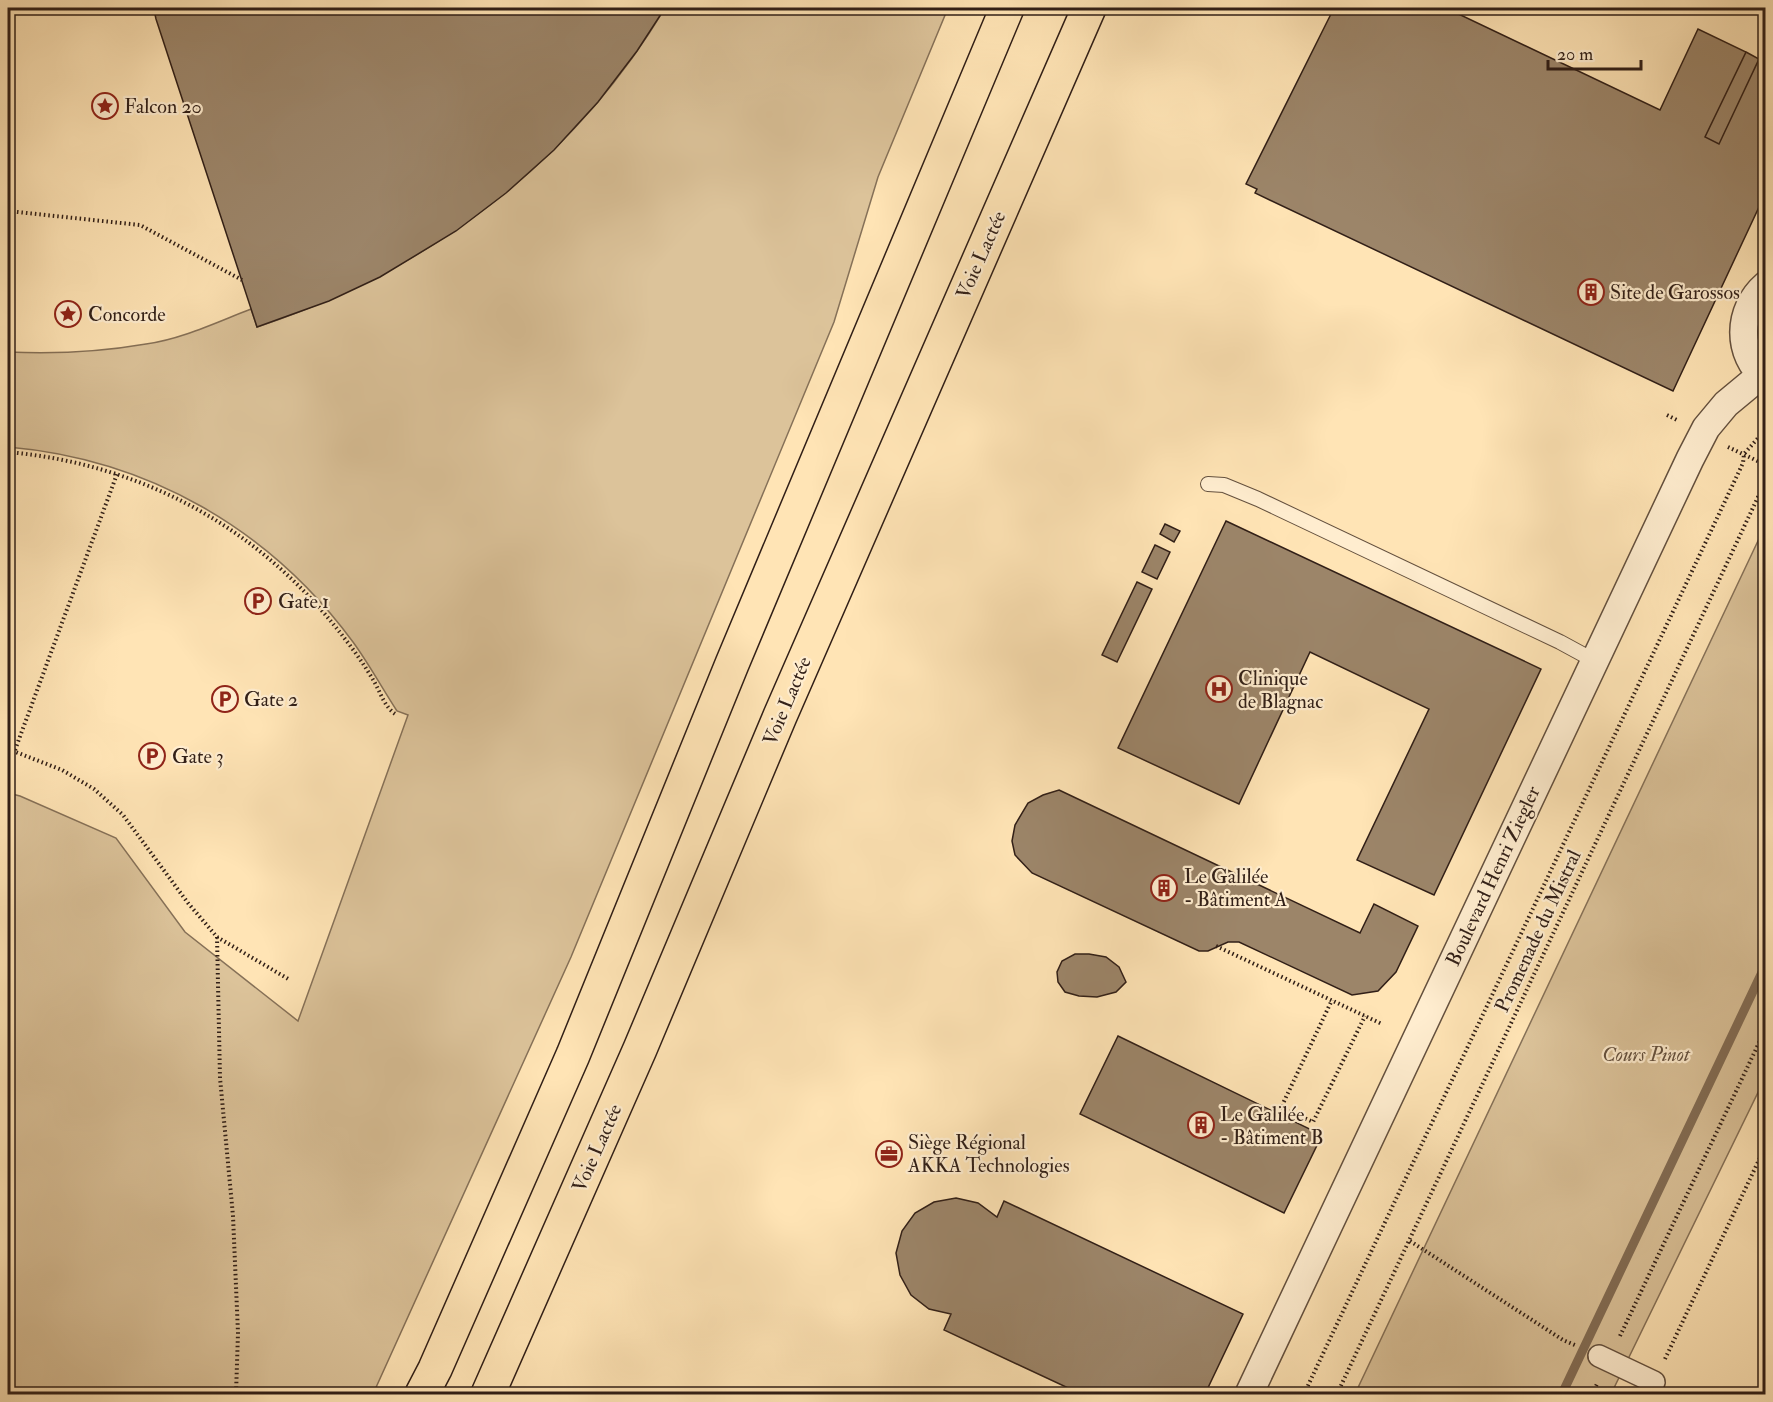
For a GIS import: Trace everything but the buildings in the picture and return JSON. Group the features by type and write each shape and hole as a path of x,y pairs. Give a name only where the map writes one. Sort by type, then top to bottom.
{"highway":[{"path":"422,1395 573,1055 732,664 1007,8"},
{"name":"Voie Lactée","path":"488,1395 635,1060 780,716 1089,8"}],"street":[{"path":"1763,377 1751,363 1745,346 1743,327 1747,308 1757,292 1766,285"},
{"name":"Boulevard Henri Ziegler","path":"1249,1395 1706,428 1726,404 1763,377"},
{"path":"1604,1359 1654,1382"}],"lane":[{"path":"1208,484 1224,485 1258,499 1595,660"}],"path":[{"path":"8,56 9,39"},
{"path":"8,211 140,225 242,280"},
{"path":"1304,1395 1743,463 1744,454 1766,429"},
{"path":"1727,446 1766,465"},
{"path":"8,452 63,459 117,474 171,495 210,516 250,542 288,574 317,604 374,680 387,706 397,715"},
{"path":"15,750 117,474"},
{"name":"Promenade du Mistral","path":"1337,1395 1766,480"},
{"path":"8,749 62,770 94,789 123,815 188,903 217,937 290,980"},
{"path":"217,937 220,1078 233,1216 238,1333 236,1395"},
{"path":"1216,946 1382,1024"},
{"path":"1278,1114 1332,1000"},
{"path":"1281,1107 1313,1122 1365,1016"},
{"path":"1592,1395 1604,1359 1766,1028"},
{"path":"1654,1382 1766,1145"},
{"path":"1410,1241 1563,1340"}],"green space":[{"path":"665,8 948,8 878,177 834,322 571,957 373,1394 8,1394 8,793 20,796 116,838 185,932 298,1021 408,715 397,711 365,659 320,601 283,565 244,533 201,506 156,484 109,466 59,454 8,447 8,352 77,352 159,342 251,309 257,327 320,304 380,275 437,242 490,205 540,162 586,115 628,64"},
{"name":"Cours Pinot","path":"1765,526 1765,1078 1611,1394 1355,1394"}],"waterway":[{"path":"1562,1394 1766,964"}],"place":[{"name":"Falcon 20","path":"105,106"},
{"name":"Site de Garossos","path":"1591,292"},
{"name":"Concorde","path":"68,314"},
{"name":"Gate 1","path":"258,601"},
{"name":"Clinique de Blagnac","path":"1219,689"},
{"name":"Gate 2","path":"225,699"},
{"name":"Gate 3","path":"152,756"},
{"name":"Le Galilée - Bâtiment A","path":"1164,888"},
{"name":"Le Galilée - Bâtiment B","path":"1201,1125"},
{"name":"Siège Régional AKKA Technologies","path":"889,1154"}]}
